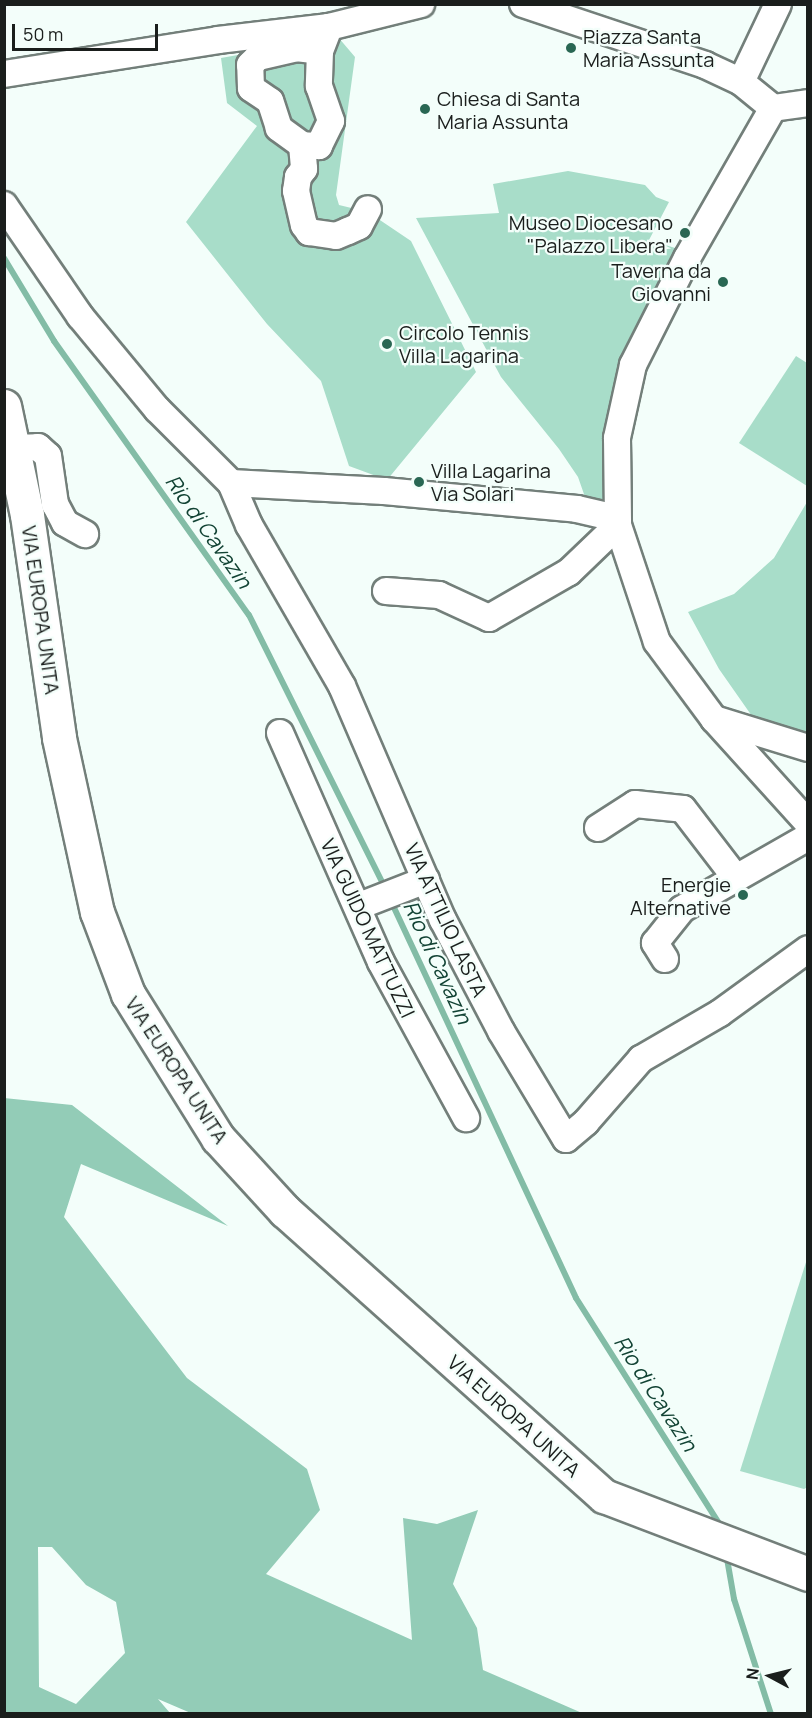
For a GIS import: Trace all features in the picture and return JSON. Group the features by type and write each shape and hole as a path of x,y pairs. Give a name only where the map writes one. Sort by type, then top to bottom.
{"main road":[{"name":"VIA EUROPA UNITA","path":"4,406 27,515 60,738 97,912 128,994 218,1138 285,1211 604,1496 724,1540 807,1574"}],"street":[{"path":"523,4 705,65 741,82 773,108 807,103"},
{"path":"741,82 778,4"},
{"path":"4,74 218,40 329,27 412,8"},
{"path":"320,51 296,48 258,57 250,65 251,87 270,101 279,128 302,145 319,146 331,121 319,86 320,51 329,27"},
{"path":"773,108 687,258 633,365 617,438 618,525 657,642 714,719 807,824"},
{"path":"302,145 304,170 298,177 296,191 303,225 309,232 336,236 359,226 368,209"},
{"path":"4,205 80,316 158,409 231,483 384,491 577,509 607,516 618,525"},
{"name":"VIA EUROPA UNITA","path":"13,448 38,447 48,456 55,504 65,523 85,534"},
{"name":"VIA ATTILIO LASTA","path":"231,483 249,525 342,686 426,880 501,1031 566,1139 586,1122 641,1059 720,1013 807,949"},
{"path":"386,591 439,595 489,618 538,601 618,525"},
{"path":"714,719 807,748"},
{"name":"VIA GUIDO MATTUZZI","path":"280,733 417,1034 466,1118"},
{"path":"598,828 634,804 683,808 736,878"},
{"path":"665,959 655,943 682,909 807,837"},
{"path":"359,906 426,880"}],"green space":[{"path":"338,37 355,57 336,195 339,205 368,212 411,241 476,372 387,480 349,466 321,381 267,324 186,222 257,126 227,103 221,58"},
{"path":"568,171 645,185 656,197 669,202 649,240 685,251 647,319 611,497 602,507 585,497 578,477 559,449 501,377 416,218 499,213 493,184"},
{"path":"796,356 807,363 807,486 739,443"},
{"path":"807,502 807,740 761,729 719,669 688,612 734,594 774,558"},
{"path":"4,1098 72,1105 228,1226 81,1164 64,1217 187,1378 307,1469 320,1510 266,1574 412,1640 403,1518 437,1524 478,1510 453,1584 477,1628 483,1670 582,1713 193,1714 158,1699 170,1713 5,1713","holes":["38,1547 52,1547 86,1585 116,1602 125,1653 76,1704 39,1687"]},
{"path":"807,1259 808,1487 804,1489 740,1471"}],"waterway":[{"name":"Rio di Cavazin","path":"4,258 54,341 249,615 386,890"},
{"name":"Rio di Cavazin","path":"390,899 576,1298 722,1528"},
{"name":"Rio di Cavazin","path":"726,1553 734,1599 771,1714"}],"place":[{"name":"Piazza Santa Maria Assunta","path":"571,48"},
{"name":"Chiesa di Santa Maria Assunta","path":"425,109"},
{"name":"Museo Diocesano \"Palazzo Libera\"","path":"685,233"},
{"name":"Taverna da Giovanni","path":"723,282"},
{"name":"Circolo Tennis Villa Lagarina","path":"387,344"},
{"name":"Villa Lagarina Via Solari","path":"419,482"},
{"name":"Energie Alternative","path":"743,895"}]}
